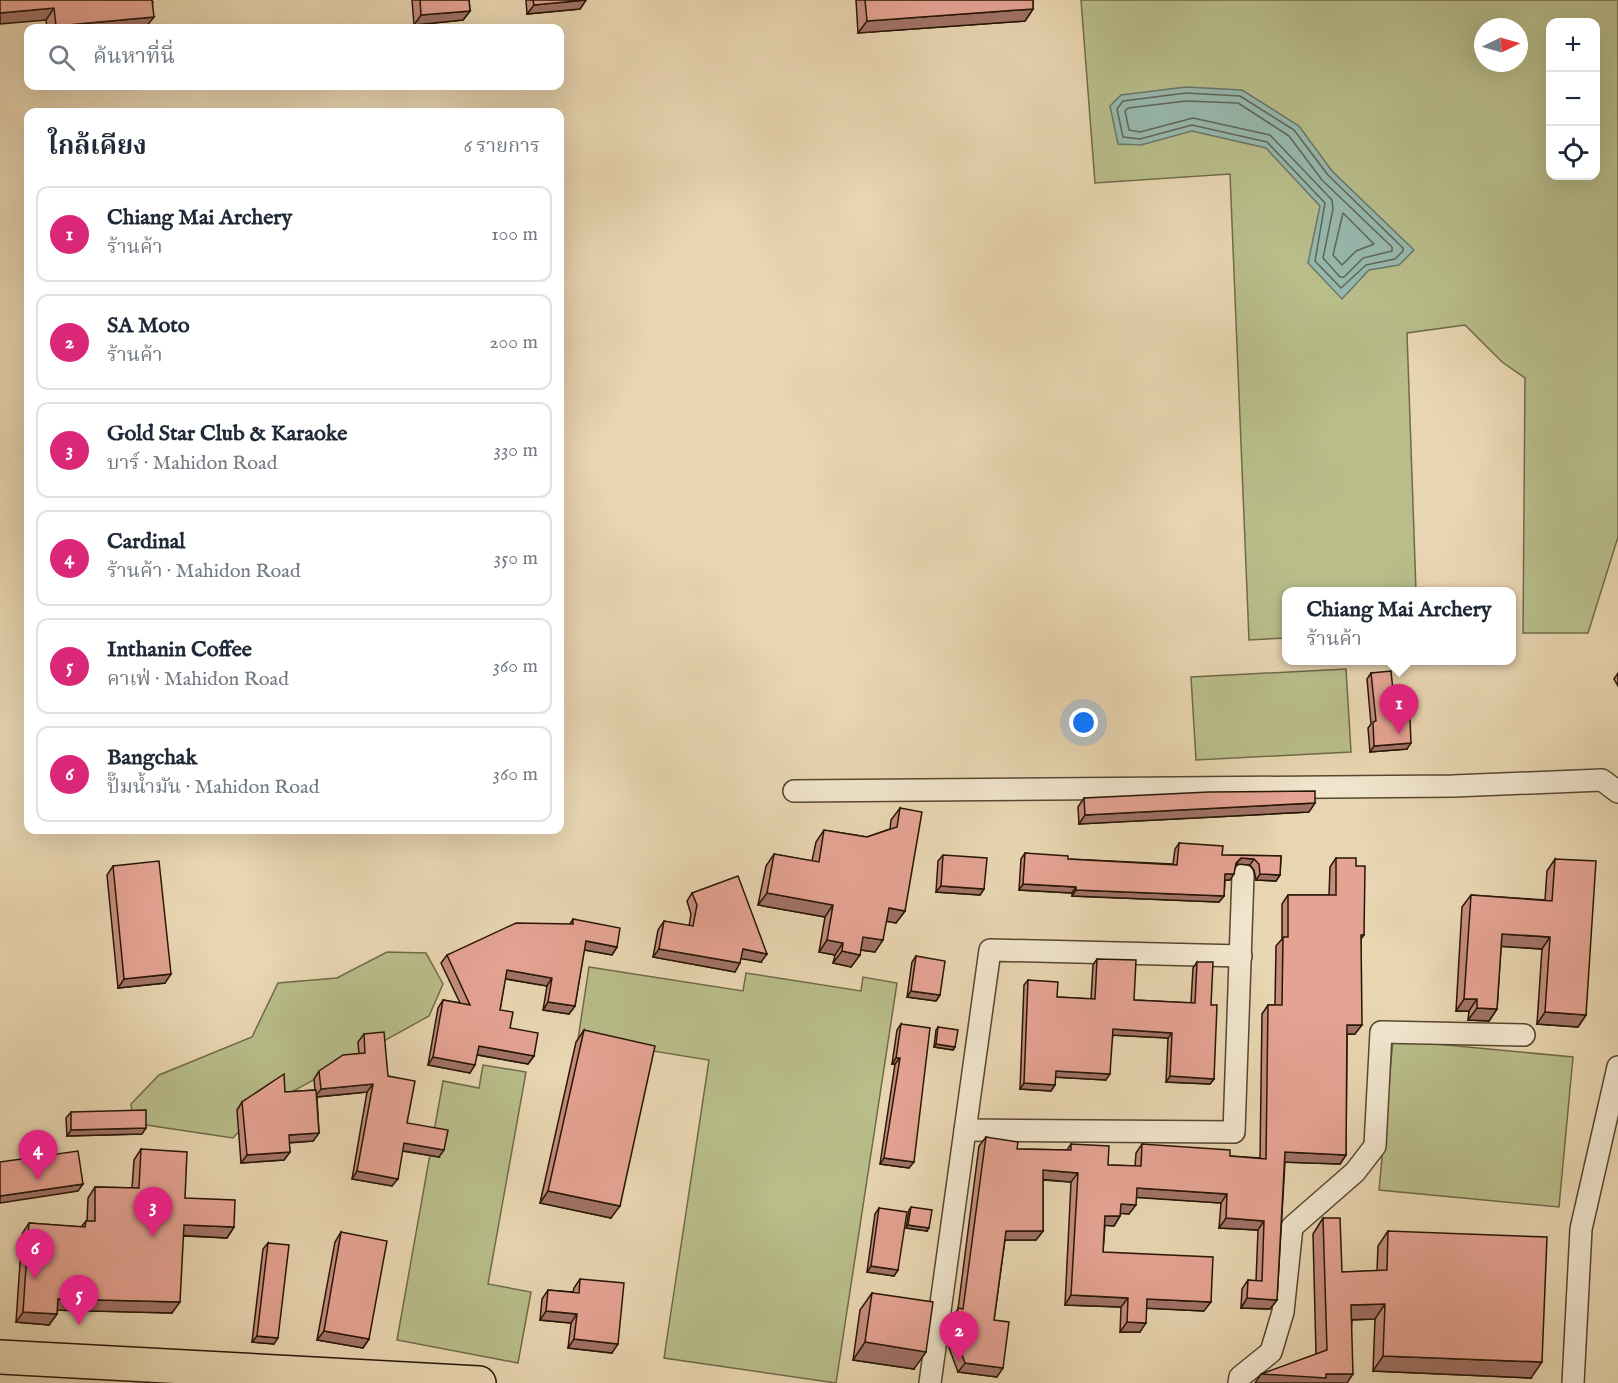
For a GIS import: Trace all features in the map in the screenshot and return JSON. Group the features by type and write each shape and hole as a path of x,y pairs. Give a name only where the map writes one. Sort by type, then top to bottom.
{"main road":[{"path":"0,1357 479,1383"}],"street":[{"path":"794,791 1465,786 1602,780 1618,792"},
{"path":"965,1130 1234,1132 1243,875"},
{"path":"930,1383 990,950 1240,956"},
{"path":"1239,1383 1240,1377 1271,1352 1283,1312 1292,1227 1355,1172 1375,1146 1381,1032 1524,1035"},
{"path":"1573,1383 1581,1229 1618,1068"}],"green space":[{"path":"1081,0 1618,0 1618,537 1588,633 1523,633 1525,378 1502,362 1465,325 1407,333 1416,587 1282,587 1282,638 1249,640 1230,174 1095,183"},
{"path":"1346,669 1351,752 1196,760 1191,677"},
{"path":"387,952 426,953 443,984 429,1016 259,1110 233,1138 133,1123 131,1104 159,1075 252,1037 278,983 337,978"},
{"path":"589,967 743,991 746,973 861,991 863,977 897,983 836,1383 664,1358 709,1060 578,1039"},
{"path":"1393,1040 1573,1057 1559,1207 1379,1190"},
{"path":"483,1065 526,1072 488,1284 531,1292 518,1363 397,1340 443,1081 479,1088"}],"water":[{"path":"1186,87 1242,90 1299,126 1332,171 1414,250 1399,265 1369,270 1342,299 1308,263 1320,206 1266,148 1192,131 1141,145 1118,144 1110,106 1121,95"}],"building":[{"path":"0,0 152,0 154,17 56,24 54,8 0,13"},
{"path":"420,0 469,0 470,11 421,15"},
{"path":"533,0 586,0 534,5"},
{"path":"865,0 1033,0 1033,9 867,21"},
{"path":"1391,671 1396,720 1410,719 1411,743 1374,746 1373,722 1376,721 1371,673"},
{"path":"1315,791 1315,803 1085,815 1084,798 1209,792"},
{"path":"900,808 922,812 905,911 889,908 883,940 863,937 860,955 842,951 843,943 827,940 833,905 767,893 774,854 819,862 824,830 867,837 897,827"},
{"path":"1179,843 1223,846 1222,855 1281,856 1280,875 1260,874 1259,864 1254,859 1241,858 1236,863 1234,874 1225,874 1224,896 1076,890 1076,887 1023,884 1025,853 1068,856 1068,859 1177,865"},
{"path":"943,855 987,858 984,889 941,886"},
{"path":"1336,858 1356,858 1356,866 1365,866 1364,935 1361,935 1362,1025 1347,1025 1346,1155 1285,1152 1277,1300 1247,1298 1248,1280 1262,1281 1264,1221 1226,1218 1227,1194 1137,1188 1136,1205 1121,1204 1120,1216 1105,1216 1103,1252 1213,1257 1211,1302 1147,1299 1146,1323 1127,1322 1128,1298 1071,1295 1078,1173 1043,1170 1043,1231 1006,1231 994,1320 1009,1322 1003,1368 965,1363 955,1336 958,1308 963,1309 986,1137 1018,1142 1017,1149 1071,1150 1071,1144 1109,1146 1108,1165 1141,1166 1142,1144 1230,1150 1230,1156 1266,1159 1268,1005 1282,1005 1283,937 1288,937 1288,895 1336,895"},
{"path":"1555,859 1596,861 1586,1015 1545,1012 1550,937 1502,934 1497,1009 1477,1008 1477,999 1464,999 1471,895 1552,901"},
{"path":"159,861 171,974 124,979 113,866"},
{"path":"738,876 767,954 743,949 740,963 659,949 664,921 693,926 697,905 692,893"},
{"path":"573,919 620,928 617,947 586,941 575,1006 548,1002 552,978 507,970 500,1010 513,1012 510,1028 538,1033 534,1056 479,1046 475,1065 433,1057 443,1000 470,1005 447,955 516,923 573,924"},
{"path":"916,956 945,961 940,995 911,991"},
{"path":"1097,959 1136,960 1134,1000 1195,1003 1197,962 1213,962 1211,1005 1217,1005 1214,1079 1170,1076 1172,1033 1113,1029 1110,1074 1056,1071 1055,1085 1024,1083 1028,980 1058,982 1057,997 1095,999"},
{"path":"901,1024 930,1028 914,1162 884,1158 900,1058 896,1058"},
{"path":"938,1027 958,1030 955,1047 936,1044"},
{"path":"584,1030 655,1046 620,1206 548,1191"},
{"path":"384,1032 388,1076 415,1081 407,1123 448,1130 444,1150 404,1143 398,1179 357,1171 373,1084 321,1089 319,1071 343,1055 365,1053 364,1034"},
{"path":"284,1074 285,1092 316,1090 319,1133 289,1135 290,1152 247,1155 242,1102"},
{"path":"146,1110 146,1128 71,1130 71,1112"},
{"path":"141,1149 187,1152 185,1198 235,1200 234,1227 184,1225 180,1302 58,1299 57,1314 23,1312 29,1223 85,1227 86,1221 95,1221 95,1187 139,1188"},
{"path":"78,1151 83,1184 0,1196 0,1162"},
{"path":"911,1207 932,1210 929,1228 908,1225"},
{"path":"879,1208 907,1212 898,1270 871,1266"},
{"path":"1323,1218 1340,1218 1342,1272 1387,1270 1388,1231 1547,1237 1542,1362 1383,1356 1385,1304 1351,1305 1353,1374 1326,1374 1326,1378 1261,1374 1327,1350"},
{"path":"341,1232 387,1241 369,1339 324,1331"},
{"path":"268,1243 289,1245 278,1338 257,1336"},
{"path":"580,1279 624,1283 618,1344 574,1339 577,1314 546,1311 548,1290 579,1293"},
{"path":"872,1293 933,1302 926,1352 865,1342"}],"place":[{"name":"Chiang Mai Archery","path":"1399,734"},
{"name":"Cardinal","path":"38,1180"},
{"name":"Gold Star Club & Karaoke","path":"153,1237"},
{"name":"Bangchak","path":"35,1279"},
{"name":"Inthanin Coffee","path":"79,1325"},
{"name":"SA Moto","path":"959,1361"}]}
